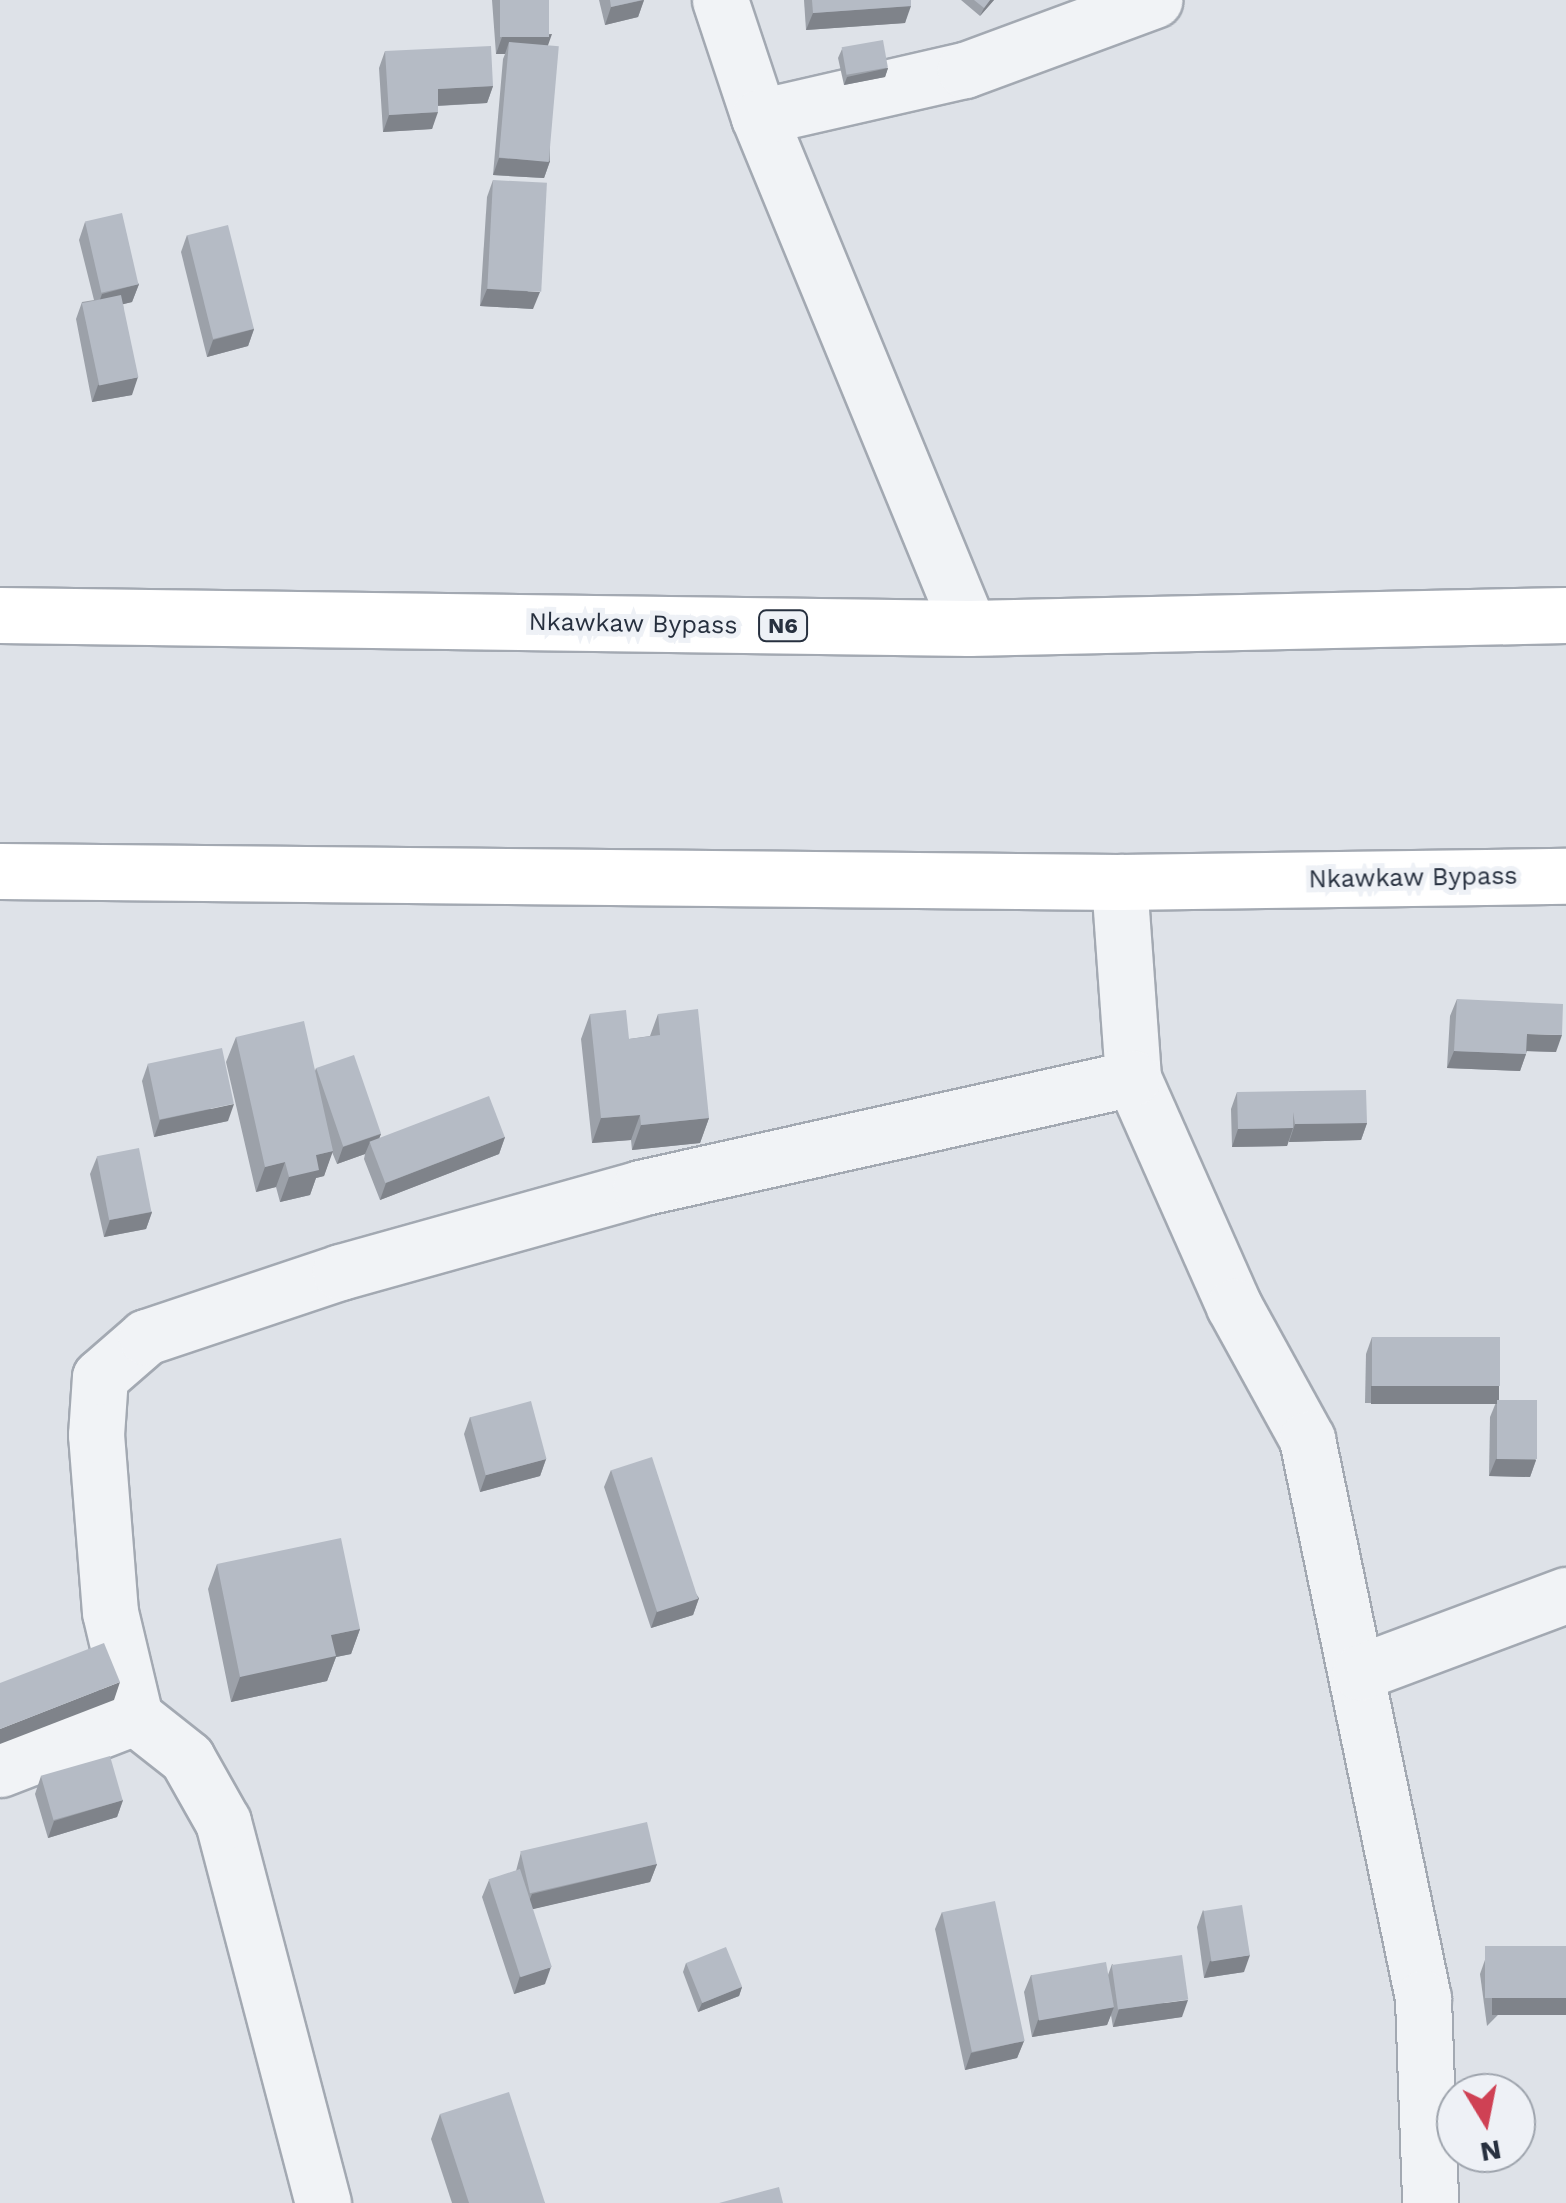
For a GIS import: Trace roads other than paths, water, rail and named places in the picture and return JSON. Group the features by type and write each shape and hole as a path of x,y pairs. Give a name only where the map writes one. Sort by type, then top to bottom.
{"highway":[{"name":"Nkawkaw Bypass","path":"0,615 969,628 1566,615"},
{"name":"Nkawkaw Bypass","path":"0,872 1120,882 1566,876"}],"street":[{"path":"720,0 759,117 969,628"},
{"path":"759,117 965,70 1154,0"},
{"path":"1120,882 1132,1078 1234,1306 1307,1439 1360,1672 1424,1998 1430,2203"},
{"path":"324,2203 223,1822 187,1758 135,1717 110,1612 95,1396 110,1364 146,1337 340,1272 640,1188 1132,1078"},
{"path":"1360,1672 1566,1595"},
{"path":"0,1769 135,1717"}]}
